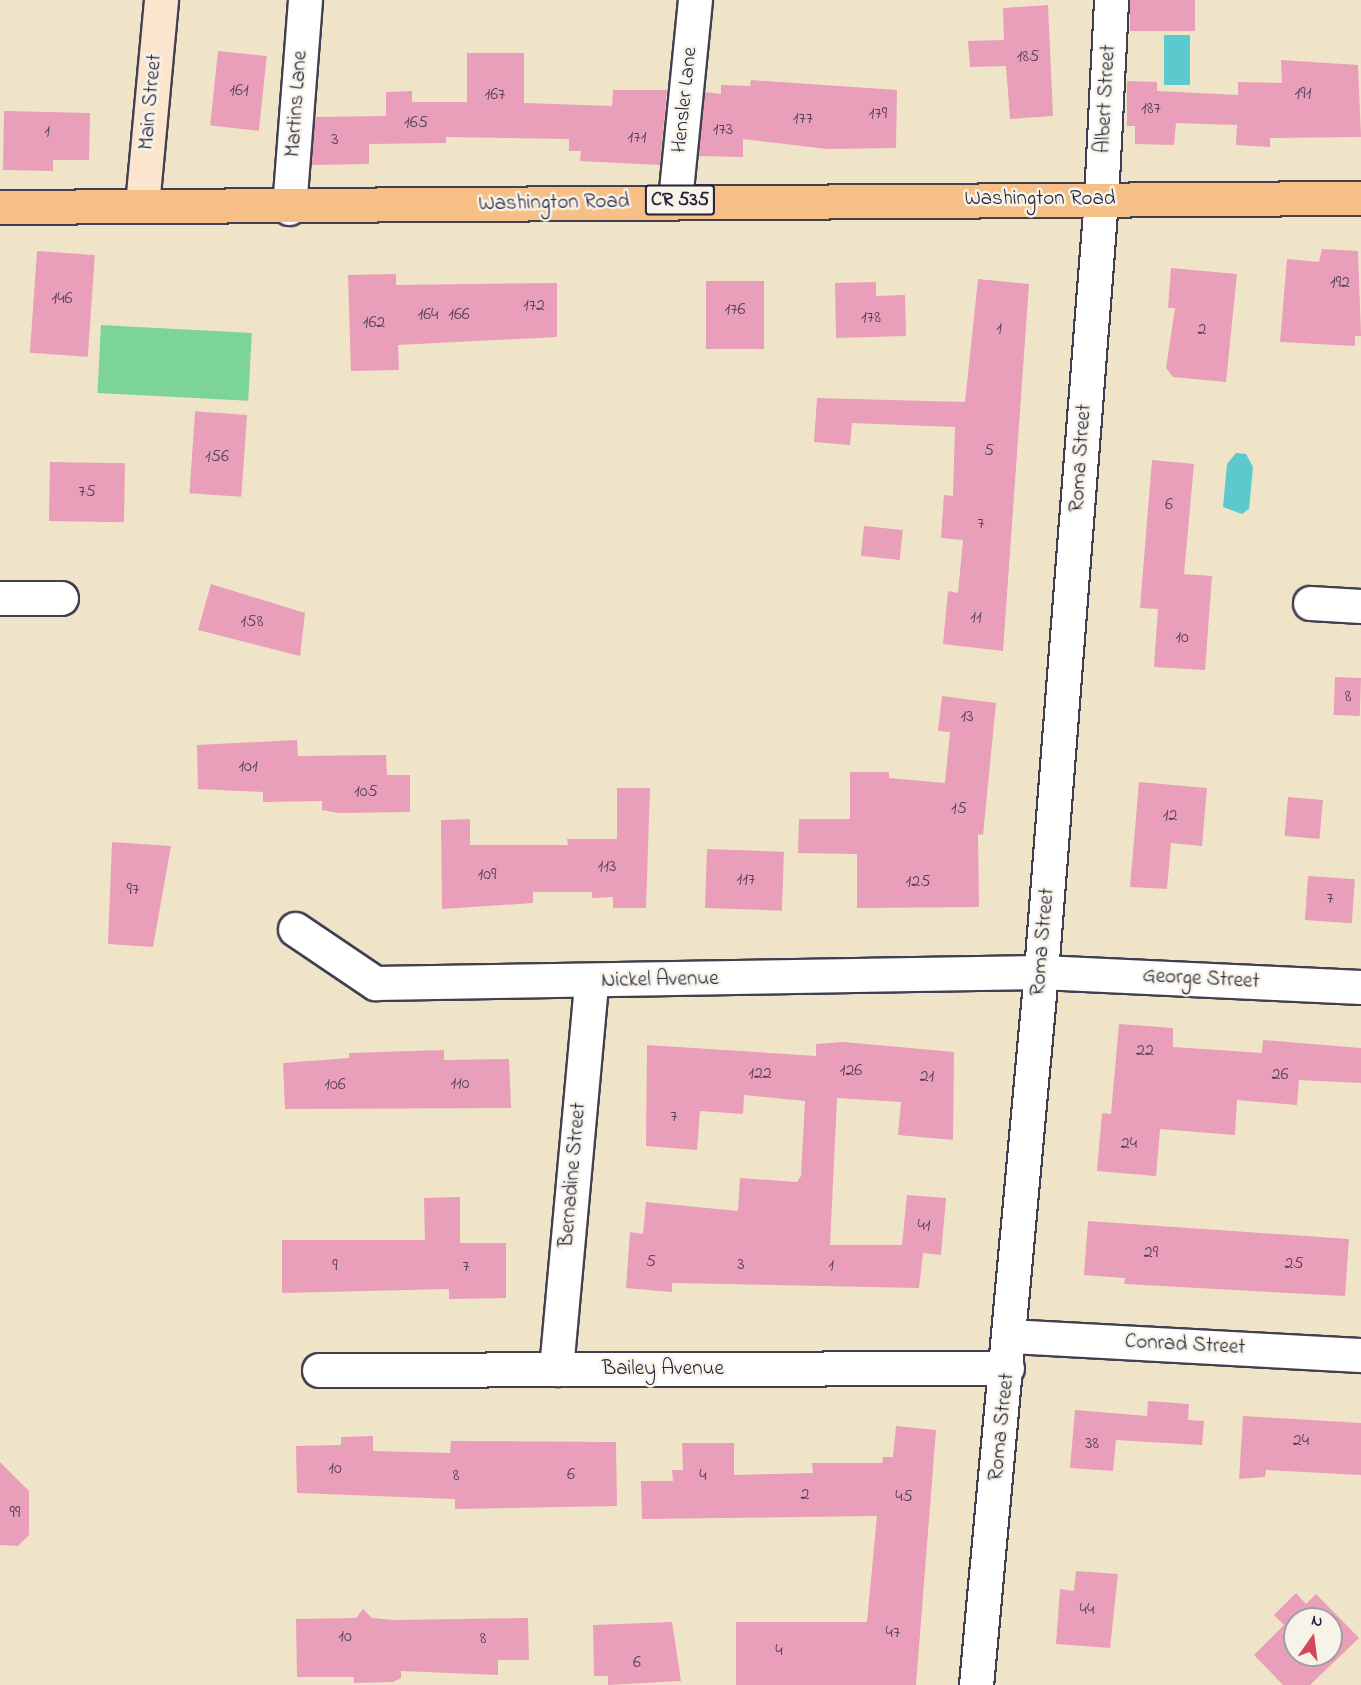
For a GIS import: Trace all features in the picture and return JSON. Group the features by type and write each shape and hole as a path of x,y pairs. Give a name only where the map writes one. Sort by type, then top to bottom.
{"main road":[{"name":"Main Street","path":"142,205 161,0"},
{"name":"Washington Road","path":"0,207 142,205 289,208 675,200 1361,198"}],"street":[{"name":"Martins Lane","path":"289,208 305,0"},
{"name":"Hensler Lane","path":"675,200 695,0"},
{"name":"Albert Street","path":"1101,199 1111,0"},
{"name":"Roma Street","path":"976,1685 1008,1368 1101,199"},
{"path":"0,598 61,598"},
{"path":"1310,603 1361,606"},
{"name":"Nickel Avenue","path":"295,928 375,983 591,982 1041,972"},
{"name":"George Street","path":"1041,972 1361,987"},
{"name":"Bernadine Street","path":"556,1369 591,982"},
{"name":"Conrad Street","path":"1010,1336 1361,1355"},
{"name":"Bailey Avenue","path":"319,1370 1008,1368"}],"green space":[{"path":"101,325 252,333 248,401 97,393"}],"water":[{"path":"1164,35 1190,35 1190,85 1164,85"},
{"path":"1236,453 1246,454 1253,467 1249,509 1242,514 1223,507 1227,464"}],"building":[{"path":"1130,0 1195,0 1195,31 1130,31"},
{"path":"1048,5 1053,116 1010,119 1006,66 970,67 968,41 1004,40 1003,8"},
{"path":"218,51 267,56 259,131 210,126"},
{"path":"467,53 524,53 524,103 612,106 613,90 667,90 660,165 580,161 581,151 569,151 569,139 446,137 446,143 369,144 369,164 311,165 315,117 386,116 386,92 412,91 412,102 467,102"},
{"path":"1281,60 1358,65 1361,137 1270,138 1270,147 1236,145 1237,125 1176,123 1174,145 1135,144 1135,126 1127,126 1127,81 1157,82 1157,91 1238,95 1238,82 1282,83"},
{"path":"751,80 897,90 896,148 827,149 743,139 743,157 698,156 705,92 721,94 721,85 750,86"},
{"path":"4,111 90,113 89,160 53,160 53,171 3,170"},
{"path":"1322,249 1358,251 1361,336 1355,336 1355,346 1280,342 1287,259 1319,262"},
{"path":"37,251 95,255 88,357 30,353"},
{"path":"1171,268 1237,274 1226,382 1173,377 1166,368 1175,308 1168,308"},
{"path":"396,274 396,285 557,283 557,337 398,345 399,370 351,371 348,275"},
{"path":"978,279 1029,284 1003,651 943,644 948,591 958,593 963,540 941,538 944,495 953,496 955,427 852,423 850,445 814,442 817,398 965,402"},
{"path":"706,281 764,281 764,349 706,349"},
{"path":"876,282 876,296 905,295 906,336 836,338 835,283"},
{"path":"195,411 247,415 241,497 189,493"},
{"path":"1152,460 1194,464 1184,574 1212,576 1205,670 1154,667 1158,609 1140,608"},
{"path":"50,462 125,463 124,522 49,521"},
{"path":"864,526 903,530 900,560 861,556"},
{"path":"211,584 305,613 300,656 198,630"},
{"path":"1335,677 1361,678 1360,716 1334,715"},
{"path":"942,696 996,703 983,835 978,834 979,907 857,908 857,854 798,853 799,819 850,819 850,772 889,772 889,778 945,783 950,732 938,731"},
{"path":"297,740 298,756 386,755 387,775 410,775 410,812 339,813 322,810 322,801 263,802 263,792 198,789 197,745"},
{"path":"1139,782 1207,788 1202,846 1171,843 1167,889 1130,887"},
{"path":"617,788 650,788 646,908 613,908 613,897 592,898 592,892 533,892 533,903 442,909 441,820 470,819 470,845 568,845 567,839 617,839"},
{"path":"1288,797 1323,800 1319,839 1285,836"},
{"path":"112,842 171,846 153,947 108,944"},
{"path":"707,849 784,852 782,911 705,908"},
{"path":"1308,876 1355,879 1352,923 1305,920"},
{"path":"1119,1024 1173,1028 1173,1047 1262,1053 1263,1040 1361,1048 1361,1083 1299,1080 1297,1105 1237,1100 1235,1135 1160,1129 1156,1176 1097,1171 1102,1113 1111,1114"},
{"path":"843,1042 954,1052 953,1140 898,1135 901,1102 837,1098 830,1245 902,1245 907,1195 946,1198 941,1255 923,1253 919,1288 672,1283 672,1292 626,1288 630,1232 643,1234 646,1202 738,1211 740,1178 797,1182 801,1176 805,1101 744,1095 743,1114 700,1111 697,1150 646,1146 647,1045 816,1056 816,1044"},
{"path":"444,1050 444,1060 509,1059 511,1108 285,1109 283,1063 349,1058 349,1053"},
{"path":"460,1197 460,1243 506,1243 506,1298 449,1299 449,1289 282,1293 282,1240 425,1240 424,1198"},
{"path":"1088,1221 1349,1239 1345,1296 1124,1284 1125,1278 1084,1275"},
{"path":"1148,1401 1189,1404 1188,1420 1204,1421 1202,1445 1116,1440 1113,1471 1070,1468 1075,1410 1147,1416"},
{"path":"1243,1416 1361,1423 1361,1475 1266,1470 1265,1477 1239,1479"},
{"path":"896,1426 936,1430 916,1685 736,1685 736,1622 867,1622 877,1516 642,1519 641,1481 673,1481 672,1470 683,1470 682,1443 734,1443 734,1475 813,1473 812,1463 882,1463 883,1457 893,1457"},
{"path":"373,1436 373,1451 450,1453 451,1441 616,1442 617,1506 455,1509 455,1499 297,1493 296,1446 341,1445 341,1437"},
{"path":"0,1462 29,1491 29,1535 18,1546 0,1545"},
{"path":"1076,1571 1118,1574 1110,1648 1056,1644 1060,1589 1074,1591"},
{"path":"1296,1593 1306,1604 1316,1594 1329,1607 1283,1607 1283,1624 1274,1615"},
{"path":"363,1609 372,1618 393,1620 528,1618 529,1660 498,1660 498,1675 401,1671 401,1678 393,1682 354,1683 354,1677 297,1677 296,1619 356,1618"},
{"path":"672,1622 681,1681 608,1685 608,1676 594,1676 593,1625"},
{"path":"1343,1622 1359,1638 1343,1653"},
{"path":"1283,1626 1283,1667 1329,1667 1310,1685 1283,1685 1254,1655"}]}
